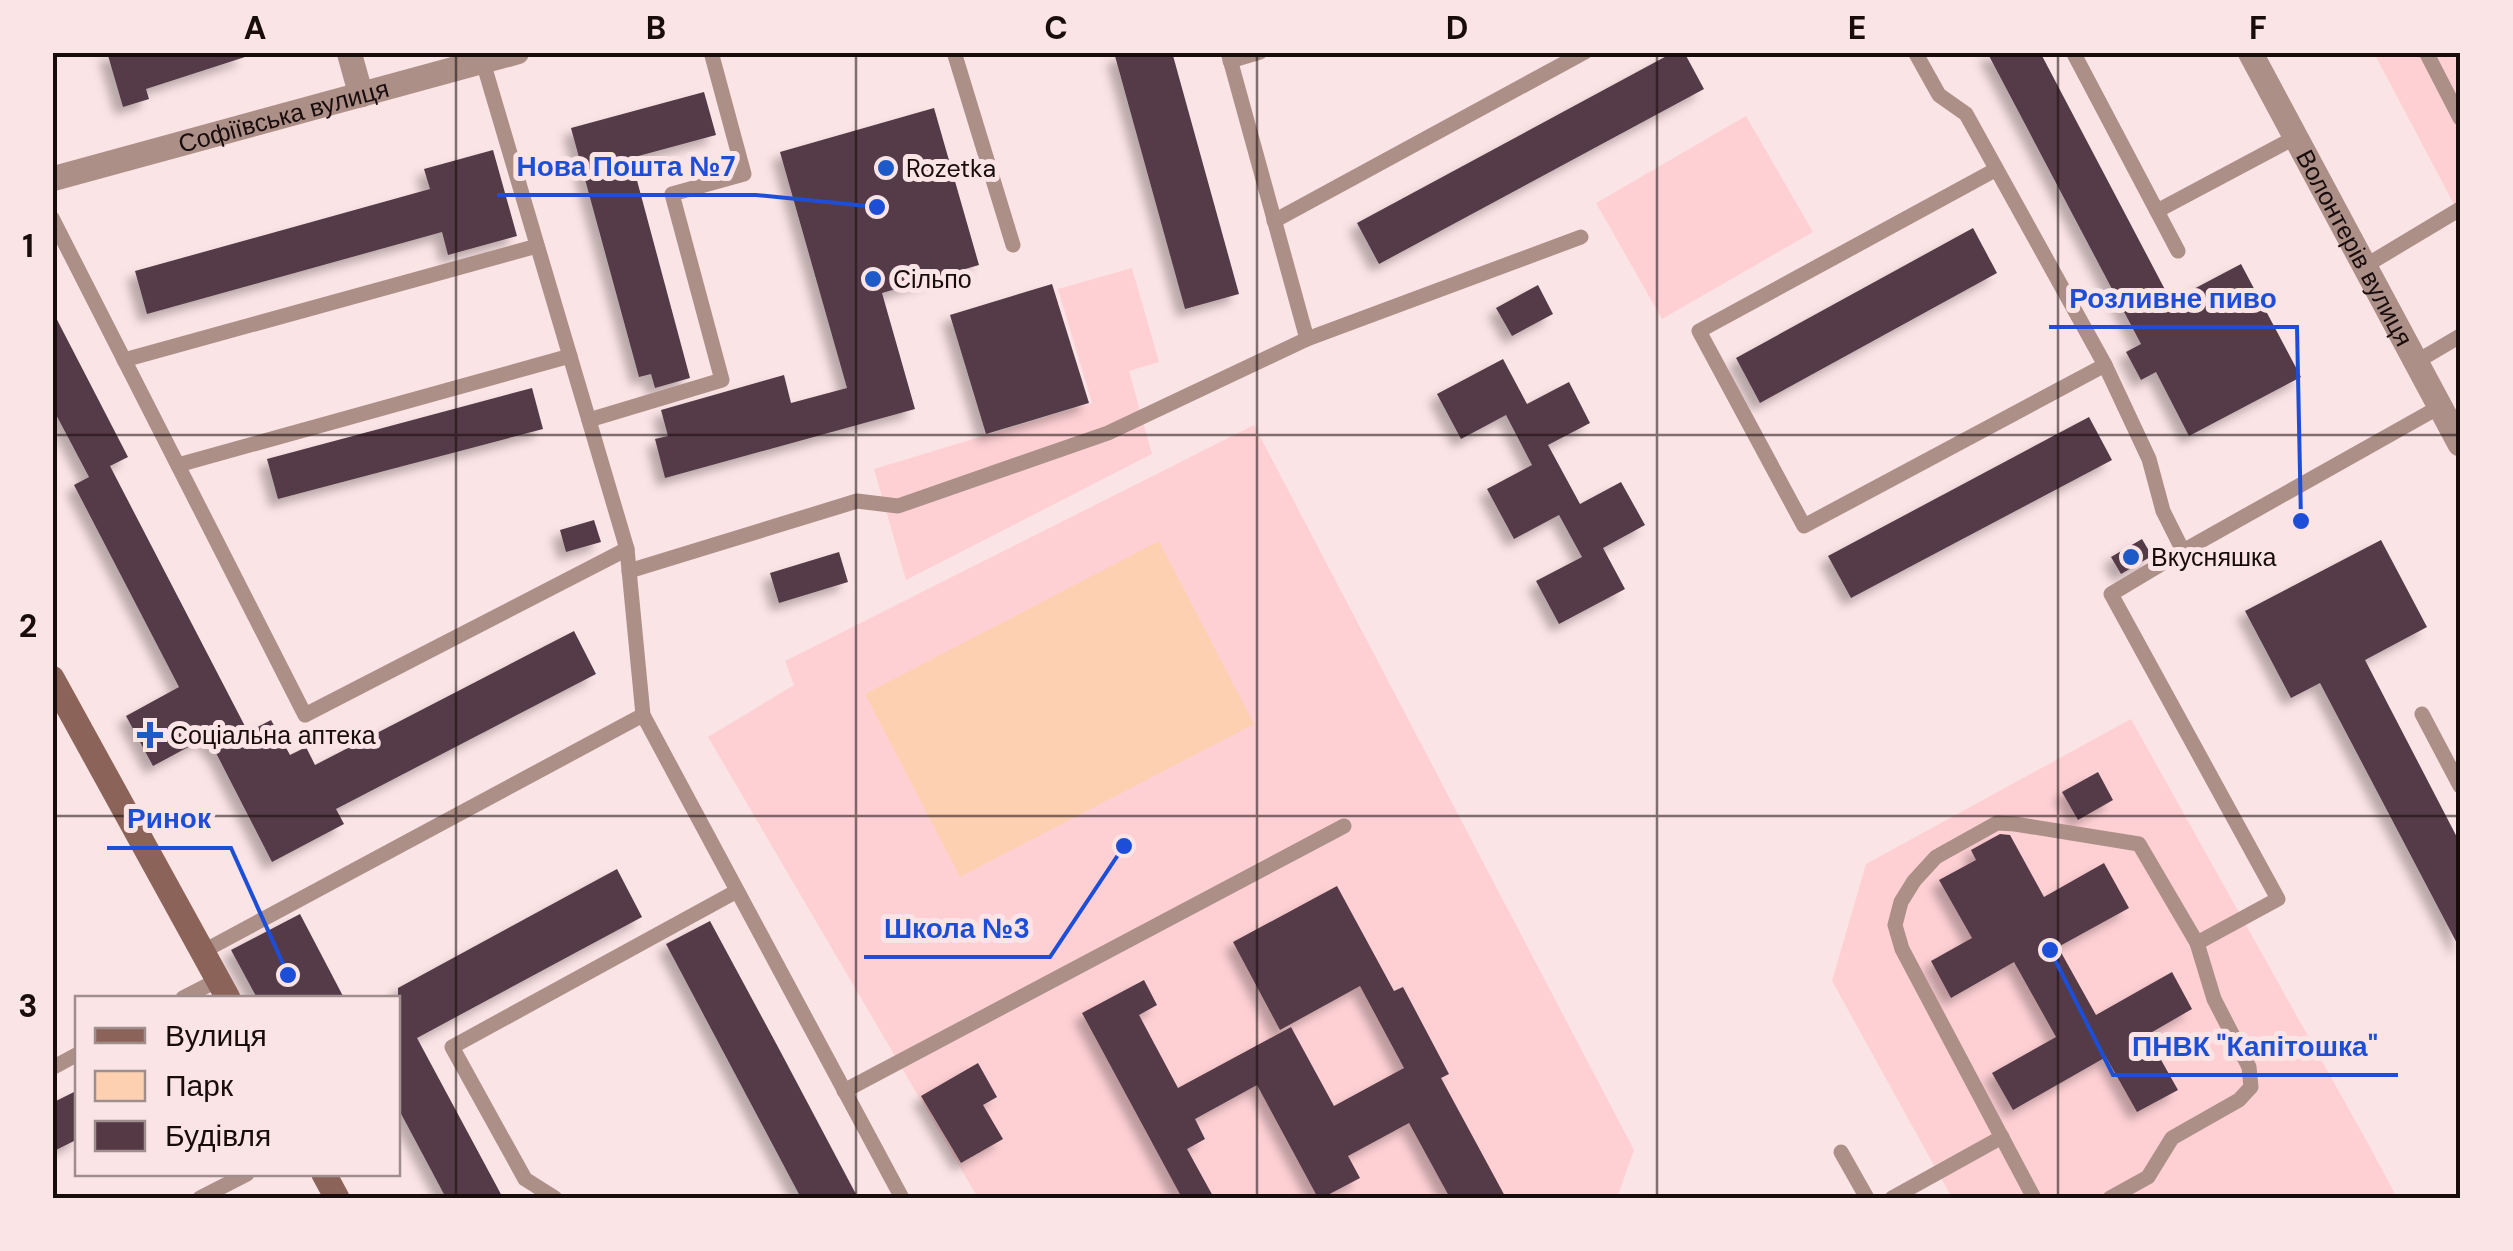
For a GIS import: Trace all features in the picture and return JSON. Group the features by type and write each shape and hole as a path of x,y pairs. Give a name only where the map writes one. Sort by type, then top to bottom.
{"main road":[{"path":"52,678 223,989"},
{"path":"325,1176 337,1198"}],"street":[{"path":"349,52 362,95"},
{"name":"Софіївська вулиця","path":"52,179 517,52"},
{"name":"Волонтерів вулиця","path":"2250,52 2460,444"}],"lane":[{"path":"589,420 722,380 672,194 744,174 710,52"},
{"path":"954,52 1013,245"},
{"path":"1260,52 1229,57 1306,340"},
{"path":"1274,221 1585,52"},
{"path":"1915,52 1939,95 1966,114 2105,365 2149,459 2163,510 2183,551"},
{"path":"2072,52 2178,251"},
{"path":"2426,52 2457,101 2460,118"},
{"path":"483,62 627,549 643,715 902,1198"},
{"path":"2157,211 2296,137"},
{"path":"1996,170 1698,331 1804,526 2105,365"},
{"path":"2365,266 2460,209"},
{"path":"52,218 305,716 627,549"},
{"path":"630,571 857,501 898,506 1108,433 1306,340 1580,237"},
{"path":"124,360 538,246"},
{"path":"2416,362 2460,336"},
{"path":"178,465 570,356"},
{"path":"2196,943 2278,898 2111,594 2440,406"},
{"path":"2422,714 2460,786"},
{"path":"202,952 643,715"},
{"path":"2034,1198 1902,949 1895,925 1901,902 1936,857 1998,823 2140,844 2196,943 2214,999 2249,1067 2251,1087 2239,1100 2172,1138 2148,1178 2110,1198"},
{"path":"844,1090 1344,826"},
{"path":"555,1198 525,1179 452,1047 738,891"},
{"path":"193,996 223,989"},
{"path":"52,1068 75,1056"},
{"path":"1892,1198 2002,1137"},
{"path":"1841,1152 1867,1198"},
{"path":"200,1198 243,1176"}],"shaded area":[{"path":"2374,53 2460,53 2460,216 2457,210"},
{"path":"1746,116 1813,232 1662,319 1596,203"},
{"path":"1132,268 1159,362 1129,371 1152,454 906,580 874,469 1092,403 1058,289"},
{"path":"1254,425 1634,1150 1617,1198 978,1198 708,737 794,685 785,661"},
{"path":"2131,719 2396,1196 1952,1198 1832,981 1866,864"}],"green space":[{"path":"1159,541 1254,724 960,877 865,694"}],"building":[{"path":"107,52 244,52 245,57 146,89 149,99 123,107"},
{"path":"1126,52 1172,52 1239,294 1185,309 1115,56"},
{"path":"1674,52 1684,52 1704,89 1379,264 1357,223"},
{"path":"1987,52 2040,52 2171,301 2241,264 2301,377 2189,436 2156,372 2141,380 2126,352 2141,344"},
{"path":"704,92 716,135 631,158 690,378 655,388 651,374 639,377 571,128"},
{"name":"Сільпо","path":"934,108 979,265 882,293 915,409 665,478 655,439 668,436 661,410 784,375 791,403 847,388 780,152"},
{"path":"493,150 517,236 448,255 442,232 147,314 135,271 430,189 424,169"},
{"path":"1973,228 1997,273 1760,403 1736,358"},
{"path":"1052,284 1089,403 986,434 950,315"},
{"path":"1538,285 1553,314 1512,336 1496,308"},
{"path":"52,310 128,457 110,466 248,732 271,720 290,755 306,747 315,765 574,631 596,674 336,809 344,824 272,862 205,738 153,766 126,716 179,687 74,485 89,477 52,407"},
{"path":"1503,359 1527,404 1569,382 1590,423 1548,445 1580,504 1621,482 1645,525 1603,548 1625,589 1559,624 1536,581 1582,557 1559,515 1514,539 1487,489 1532,465 1506,415 1461,439 1437,394"},
{"path":"532,388 543,429 278,499 267,459"},
{"path":"2089,417 2112,460 1851,598 1828,556"},
{"path":"594,520 601,542 566,552 560,530"},
{"name":"Вкусняшка","path":"2142,539 2152,556 2121,574 2111,557"},
{"path":"2381,540 2427,627 2365,660 2460,843 2460,949 2320,683 2291,698 2245,611"},
{"path":"839,552 848,582 779,603 770,573"},
{"path":"2098,772 2113,800 2078,820 2062,792"},
{"path":"2000,834 2010,835 2044,897 2104,863 2129,908 2058,947 2096,1015 2172,972 2192,1009 2147,1035 2178,1090 2137,1112 2106,1057 2013,1110 1992,1073 2056,1037 2014,962 1951,998 1931,961 1972,938 1939,880 1976,860 1971,850"},
{"path":"617,869 642,917 417,1038 503,1198 446,1198 400,1112 398,988"},
{"path":"1337,886 1394,991 1403,987 1449,1074 1441,1078 1506,1198 1450,1198 1409,1123 1348,1156 1360,1178 1318,1198 1257,1085 1195,1119 1205,1139 1187,1149 1214,1198 1182,1198 1082,1013 1144,980 1157,1005 1139,1015 1178,1088 1291,1027 1334,1106 1404,1068 1360,986 1280,1030 1233,942"},
{"path":"300,914 343,996 256,996 231,950"},
{"path":"710,921 858,1198 801,1198 666,944"},
{"path":"978,1063 997,1097 983,1105 1003,1139 961,1163 921,1096"},
{"path":"75,1092 75,1140 52,1152 52,1103"}],"place":[{"name":"Rozetka","path":"886,168"},
{"name":"Нова Пошта №7","path":"877,207"},
{"name":"Сільпо","path":"873,279"},
{"name":"Розливне пиво","path":"2301,521"},
{"name":"Вкусняшка","path":"2131,557"},
{"name":"Соціальна аптека","path":"150,735"},
{"name":"Школа №3","path":"1124,846"},
{"name":"ПНВК \"Капітошка\"","path":"2050,950"},
{"name":"Ринок","path":"288,975"}]}
